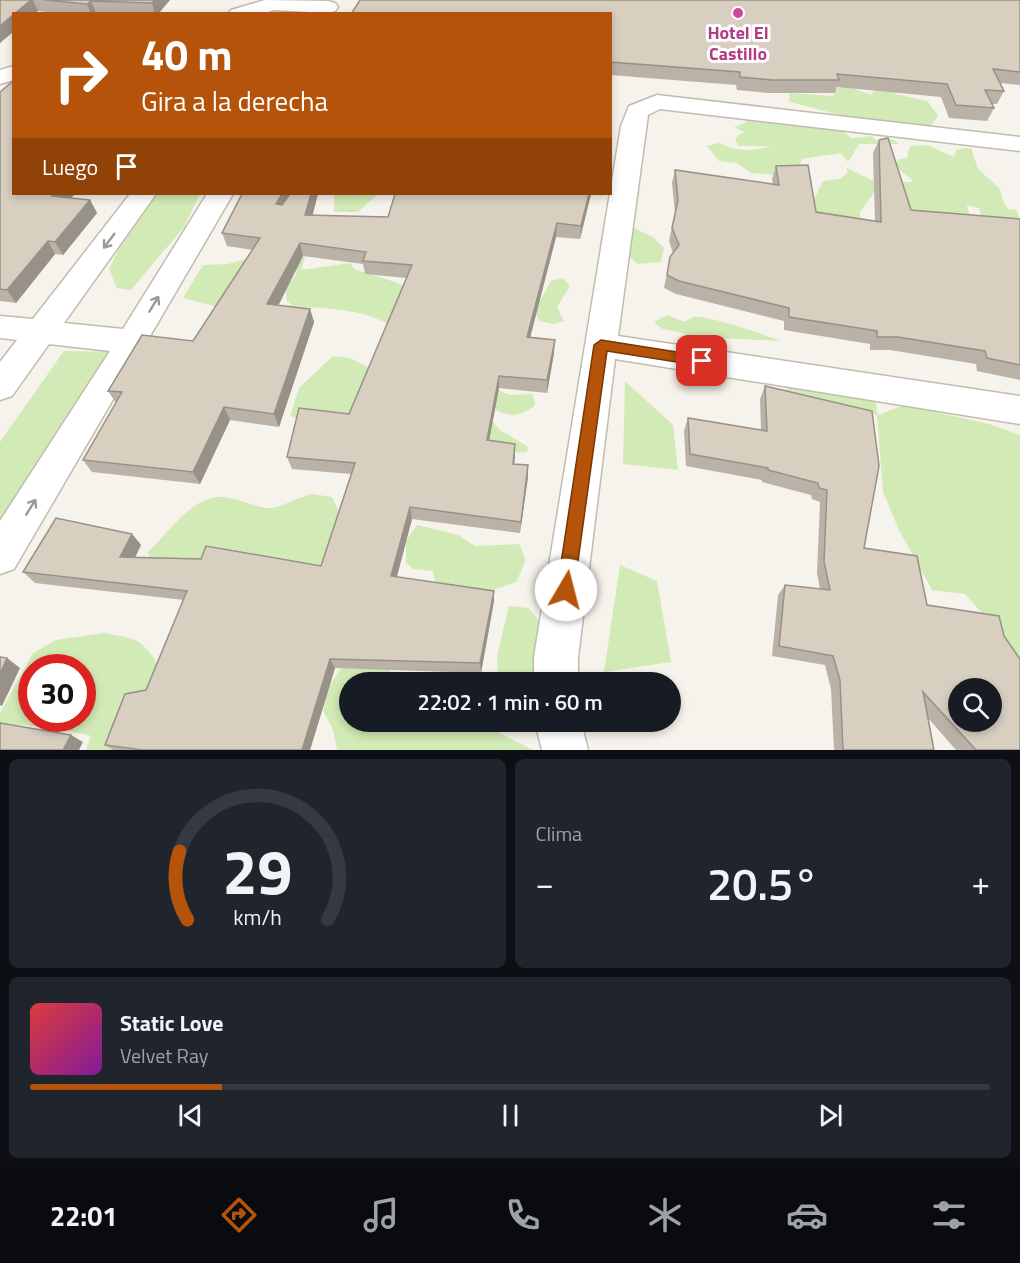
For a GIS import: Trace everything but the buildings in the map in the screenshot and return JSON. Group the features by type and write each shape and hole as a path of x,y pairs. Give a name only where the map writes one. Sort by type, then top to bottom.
{"street":[{"path":"246,12 272,6 329,7"},
{"path":"556,672 556,657 601,345 618,181 637,111 657,102 1020,144"},
{"path":"0,387 142,195"},
{"path":"0,556 219,195"},
{"path":"0,327 132,342"},
{"path":"601,345 1020,410"},
{"path":"560,732 565,750"}],"green space":[{"path":"886,84 896,94 927,101 938,115 930,128 867,122 790,102 789,93 833,96 836,90 844,85 871,95 876,87"},
{"path":"771,106 796,126 809,121 840,129 852,138 872,136 877,141 892,139 899,144 859,144 848,162 841,153 802,159 796,176 751,173 737,163 719,161 707,146 719,143 745,150 772,146 738,146 735,138 744,132 734,127"},
{"path":"927,145 954,157 957,149 971,148 978,169 999,188 1004,203 1009,210 1016,209 1020,220 983,223 979,208 967,205 972,226 924,235 894,182 914,182 894,165 899,159 907,158 910,146"},
{"path":"847,168 876,182 876,190 860,212 861,220 808,212 823,181 840,179 847,173"},
{"path":"157,195 200,195 184,227 131,290 117,288 109,269 126,234"},
{"path":"334,195 377,195 358,212 334,212"},
{"path":"629,226 653,237 664,248 661,262 637,264 629,256"},
{"path":"268,252 305,257 301,270 350,263 354,269 395,282 419,293 388,324 354,312 293,306 287,301 286,289 298,271 222,308 183,298 203,265 228,264"},
{"path":"563,278 570,286 557,307 564,321 554,324 539,321 533,307 540,301 551,281"},
{"path":"667,315 685,322 694,317 711,319 781,341 720,338 705,343 683,333 662,329 654,322"},
{"path":"64,351 118,352 0,537 0,442"},
{"path":"333,356 350,358 376,371 352,428 304,421 290,416 299,388"},
{"path":"795,377 874,392 878,415 904,405 989,424 1020,435 1020,660 1010,644 965,594 932,590 899,530 883,492 877,415 783,396"},
{"path":"625,381 673,425 678,470 623,464"},
{"path":"498,390 510,395 533,394 535,405 526,412 516,414 500,412 495,409"},
{"path":"491,420 500,430 528,447 527,452 510,453 436,426"},
{"path":"312,494 332,497 341,516 325,577 151,564 148,552 180,518 198,503 226,497 269,508 278,507"},
{"path":"417,525 458,535 475,546 519,544 526,560 516,582 476,596 437,593 433,571 413,569 406,563 406,541"},
{"path":"620,565 657,581 671,662 604,672"},
{"path":"509,606 528,608 540,621 545,664 540,672 498,672 497,656"},
{"path":"104,633 130,638 147,649 158,664 154,679 114,750 86,750 91,736 74,732 96,732 96,654 33,653 56,640"},
{"path":"382,661 392,672 339,672 339,732 497,732 533,750 337,750 333,730 323,710 328,689 341,668"},
{"path":"18,680 18,725 0,725 0,713"}],"place":[{"name":"Hotel El Castillo","path":"738,13"}],"route":[{"path":"566,590 601,345 702,361"}]}
